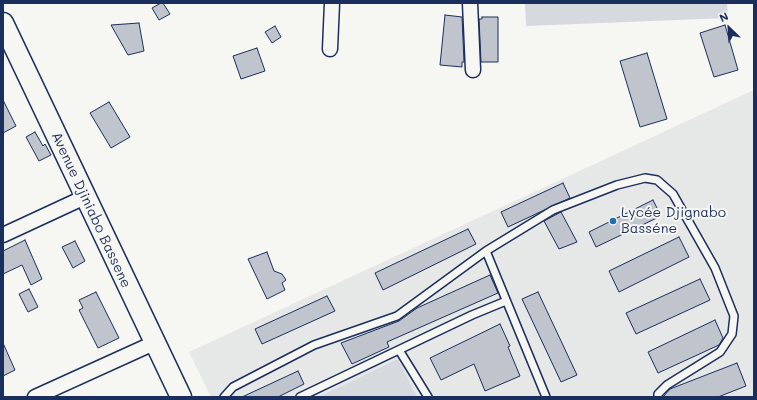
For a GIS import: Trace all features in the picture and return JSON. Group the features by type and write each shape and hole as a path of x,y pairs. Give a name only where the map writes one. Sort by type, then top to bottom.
{"main road":[{"name":"Avenue Djiniabo Bassene","path":"3,23 7,44 85,197 181,397"}],"street":[{"path":"330,48 332,3"},
{"path":"470,3 473,70"},
{"path":"3,235 85,197"},
{"path":"34,397 154,343"}],"lane":[{"path":"224,397 233,387 314,345 397,316 486,251 553,210 617,185 645,178 657,180 673,194 715,268 734,316 732,334 720,352 667,385 658,394 658,397"},
{"path":"486,251 546,397"},
{"path":"300,397 506,301"},
{"path":"399,350 428,397"}],"shaded area":[{"path":"525,3 727,3 728,18 526,26"},
{"name":"Lycée Djignabo Basséne","path":"754,90 754,397 211,397 189,352"},
{"path":"398,359 417,397 319,397"}],"building":[{"path":"163,3 170,14 159,20 152,8"},
{"path":"445,15 462,17 464,62 462,62 462,67 440,65"},
{"path":"482,17 498,17 498,62 481,62 479,19 482,19"},
{"path":"139,23 144,51 128,55 111,25"},
{"path":"725,25 738,70 714,77 700,33"},
{"path":"275,26 281,37 272,43 265,32"},
{"path":"257,48 265,71 241,79 233,56"},
{"path":"647,53 667,119 640,127 620,61"},
{"path":"3,100 16,126 3,133"},
{"path":"109,102 130,137 111,148 90,113"},
{"path":"35,132 43,146 45,144 51,155 39,161 26,137"},
{"path":"563,183 570,198 508,227 501,212"},
{"path":"653,200 661,216 596,247 589,232"},
{"path":"561,212 577,242 559,249 544,221"},
{"path":"468,229 476,244 383,290 375,273"},
{"path":"679,237 689,257 619,292 609,271"},
{"path":"25,240 42,279 31,285 22,265 3,274 3,251"},
{"path":"75,241 85,261 73,268 62,247"},
{"path":"267,252 274,271 282,274 286,280 282,283 285,290 267,299 248,259"},
{"path":"490,275 498,293 387,342 389,347 352,364 341,343 399,321 417,308"},
{"path":"700,279 710,300 636,334 626,313"},
{"path":"29,289 38,307 28,312 19,294"},
{"path":"96,292 119,338 98,348 79,310 83,308 79,300"},
{"path":"538,292 577,375 561,382 522,299"},
{"path":"327,296 335,311 262,344 255,329"},
{"path":"715,320 723,338 719,345 658,373 648,352"},
{"path":"500,324 510,346 508,347 520,376 485,391 474,364 441,380 430,358"},
{"path":"3,343 15,370 3,376"},
{"path":"737,363 746,386 718,397 663,397 670,389"},
{"path":"298,371 304,384 278,397 242,397"}],"place":[{"name":"Lycée Djignabo Basséne","path":"613,221"}]}
